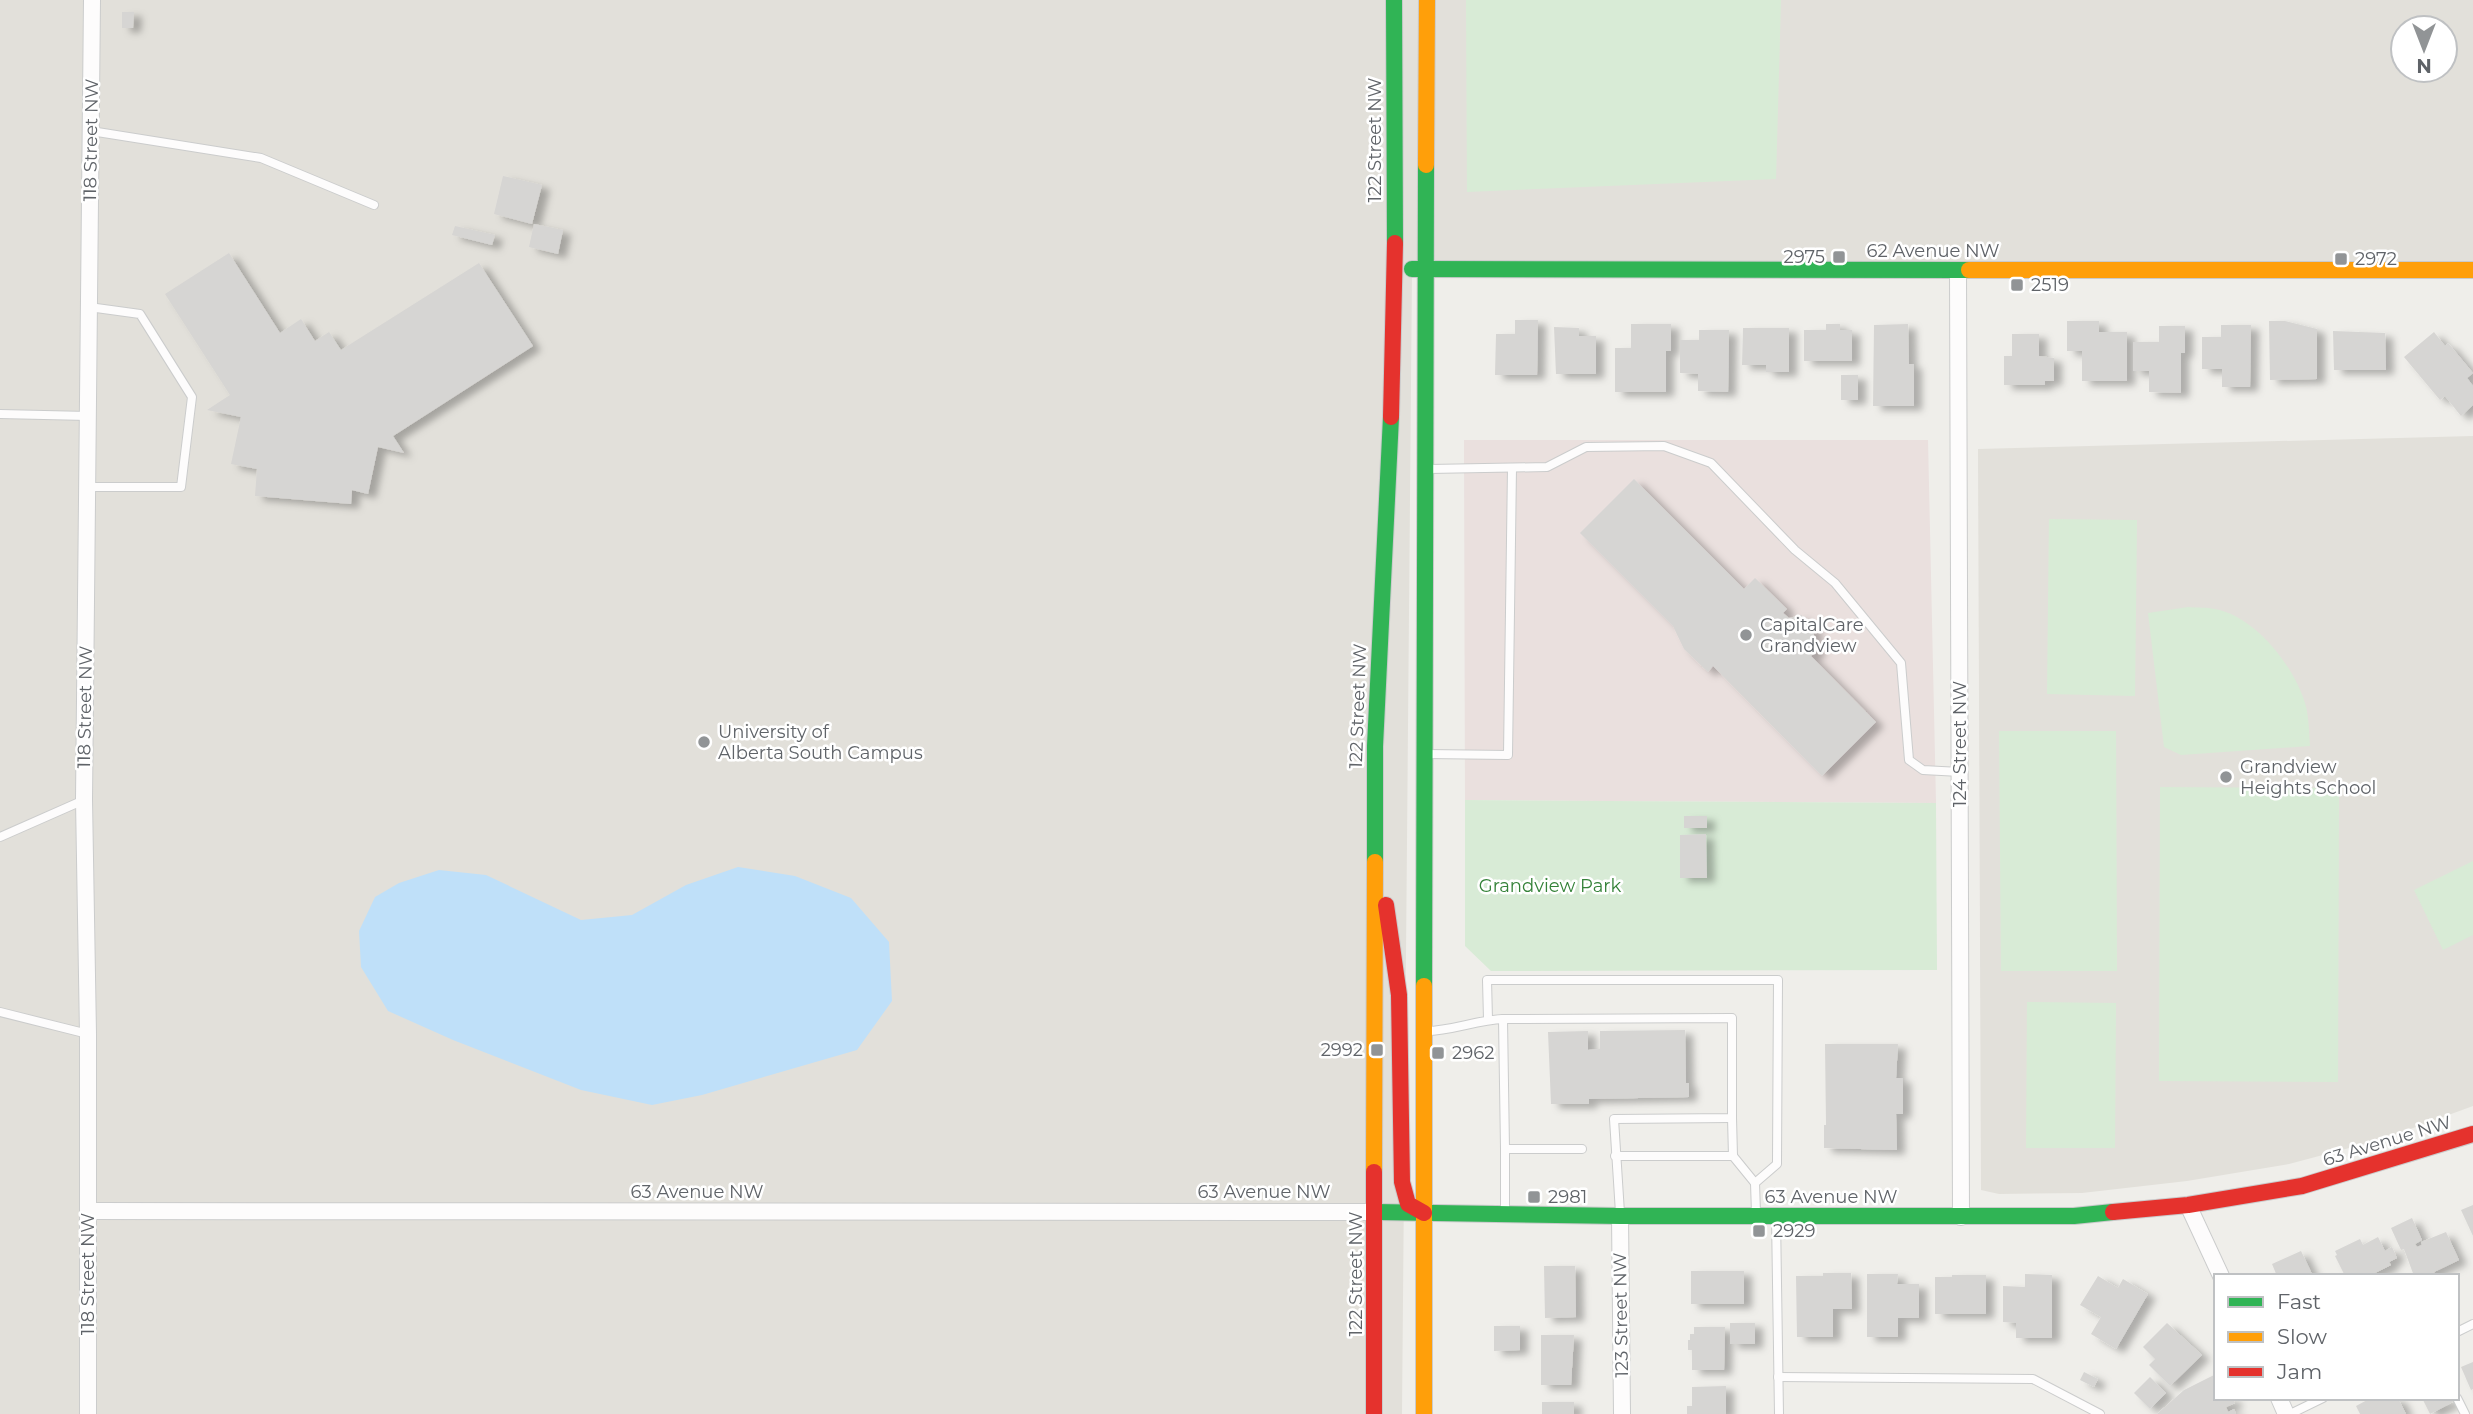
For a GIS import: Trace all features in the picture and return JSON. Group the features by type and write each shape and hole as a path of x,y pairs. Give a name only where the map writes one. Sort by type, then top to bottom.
{"main road":[{"name":"122 Street NW","path":"1374,1414 1376,720 1390,479 1394,269 1394,0"},
{"path":"1424,1414 1427,0"},
{"name":"62 Avenue NW","path":"1394,269 2473,270"},
{"path":"1375,833 1399,995 1403,1192 1408,1204 1423,1213"},
{"name":"63 Avenue NW","path":"1375,1212 1620,1216 2074,1216 2188,1205 2302,1186 2473,1134"}],"street":[{"name":"118 Street NW","path":"88,1414 88,1034 84,800 92,0"},
{"name":"124 Street NW","path":"1958,270 1961,1217"},
{"path":"2188,1205 2220,1274"},
{"name":"63 Avenue NW","path":"88,1211 1375,1212"},
{"name":"123 Street NW","path":"1620,1216 1622,1414"}],"lane":[{"path":"91,131 261,158 374,205"},
{"path":"88,487 181,487 192,397 140,314 89,307"},
{"path":"0,414 88,416"},
{"path":"1425,468 1547,467 1586,447 1664,446 1711,463 1795,550 1835,583 1901,663 1909,760 1923,770 1960,772"},
{"path":"1425,754 1508,755 1512,468"},
{"path":"0,837 84,800"},
{"path":"1488,1019 1487,981 1778,980 1777,1164 1755,1183"},
{"path":"0,1013 88,1034"},
{"path":"1424,1031 1441,1031 1488,1019 1732,1018 1733,1156 1755,1183 1756,1216"},
{"path":"1503,1019 1505,1215"},
{"path":"1620,1216 1614,1119 1732,1118"},
{"path":"1505,1149 1582,1149"},
{"path":"1615,1156 1733,1156"},
{"path":"1776,1216 1779,1414"},
{"path":"1778,1377 2033,1379 2100,1414"},
{"path":"2288,1414 2319,1400"}],"shaded area":[{"name":"University of Alberta South Campus","path":"0,0 2473,0 2473,272 1412,270 1402,1414 0,1414"},
{"name":"Grandview Heights School","path":"2473,436 2473,1106 2383,1139 2289,1164 2187,1181 2082,1193 1999,1194 1981,1190 1978,449"},
{"path":"1464,440 1928,440 1936,803 1465,800"}],"green space":[{"path":"1466,0 1781,0 1776,179 1467,192"},
{"path":"2049,519 2137,520 2135,696 2047,694"},
{"path":"2188,607 2212,608 2230,614 2245,622 2271,645 2292,673 2305,703 2310,746 2181,755 2164,747 2148,613"},
{"path":"1999,731 2116,731 2117,971 2001,971"},
{"path":"2160,787 2339,788 2338,1082 2159,1081"},
{"name":"Grandview Park","path":"1465,800 1936,803 1937,970 1491,971 1465,946"},
{"path":"2473,861 2473,935 2443,950 2414,890"},
{"path":"2027,1002 2116,1003 2115,1148 2026,1148"}],"water":[{"path":"738,867 795,876 851,898 889,942 892,1001 857,1050 702,1095 652,1105 581,1090 453,1040 388,1011 361,967 359,931 375,897 399,883 439,870 486,875 581,920 632,915 686,885"}],"building":[{"path":"122,12 134,12 133,28 122,28"},
{"path":"503,176 542,185 532,224 494,214"},
{"path":"534,224 563,230 558,254 529,247"},
{"path":"455,226 495,235 492,245 452,235"},
{"path":"229,253 280,333 301,319 315,341 329,332 341,350 479,263 533,346 393,436 404,453 378,447 368,494 352,490 351,504 255,496 257,469 231,464 241,417 207,410 230,395 165,294"},
{"path":"1515,320 1538,320 1537,375 1495,375 1496,334 1515,334"},
{"path":"2067,321 2099,321 2099,332 2127,332 2127,381 2082,381 2082,351 2067,351"},
{"path":"2269,321 2285,321 2317,329 2317,379 2270,380"},
{"path":"1631,324 1671,324 1671,351 1666,351 1666,392 1615,392 1615,348 1631,348"},
{"path":"1826,324 1840,324 1840,330 1852,330 1852,361 1804,361 1804,330 1826,330"},
{"path":"1908,324 1909,364 1914,364 1914,406 1873,406 1874,325"},
{"path":"2221,325 2251,325 2250,387 2222,387 2222,369 2202,369 2202,337 2221,337"},
{"path":"2159,326 2185,326 2185,353 2181,353 2181,393 2149,392 2149,371 2133,371 2133,342 2159,342"},
{"path":"1554,327 1579,328 1579,336 1596,336 1596,374 1556,374"},
{"path":"1743,328 1789,328 1789,372 1766,372 1766,365 1742,365"},
{"path":"1699,330 1729,330 1728,392 1698,391 1698,374 1680,373 1680,340 1699,340"},
{"path":"2333,331 2385,333 2386,370 2334,370"},
{"path":"2434,332 2445,346 2448,343 2473,373 2467,378 2473,386 2473,405 2461,416 2445,396 2440,400 2404,357"},
{"path":"2012,334 2039,334 2039,356 2054,358 2054,381 2045,381 2045,385 2004,385 2004,356 2012,356"},
{"path":"1841,375 1858,375 1858,400 1841,400"},
{"name":"CapitalCare Grandview","path":"1634,479 1744,589 1755,578 1787,609 1783,613 1789,618 1802,615 1805,626 1814,626 1814,644 1819,649 1811,656 1876,722 1822,776 1713,666 1708,672 1684,649 1673,626 1580,533"},
{"path":"1684,816 1707,816 1707,828 1684,828"},
{"path":"1706,834 1707,878 1680,878 1680,835"},
{"path":"1685,1030 1686,1083 1689,1083 1689,1097 1589,1099 1589,1104 1551,1104 1548,1032 1588,1031 1588,1050 1600,1049 1600,1031"},
{"path":"1825,1044 1898,1044 1896,1078 1903,1078 1903,1114 1896,1114 1897,1150 1824,1148"},
{"path":"2473,1205 2473,1236 2461,1210"},
{"path":"2412,1218 2422,1240 2415,1244 2417,1247 2422,1245 2421,1242 2446,1232 2459,1260 2434,1272 2435,1274 2413,1274 2404,1249 2401,1250 2391,1228"},
{"path":"2378,1237 2385,1251 2392,1247 2397,1258 2389,1262 2391,1265 2373,1274 2344,1274 2335,1251 2360,1239 2363,1245"},
{"path":"2301,1251 2312,1274 2276,1274 2272,1264"},
{"path":"1544,1266 1575,1266 1576,1317 1545,1318"},
{"path":"1691,1271 1744,1271 1744,1304 1691,1304"},
{"path":"1823,1273 1851,1273 1852,1309 1833,1309 1833,1337 1797,1337 1796,1276 1823,1276"},
{"path":"1867,1274 1898,1274 1897,1284 1919,1284 1919,1318 1898,1318 1898,1337 1867,1337"},
{"path":"2025,1274 2052,1275 2052,1338 2016,1338 2016,1323 2003,1322 2003,1286 2025,1287"},
{"path":"1986,1275 1986,1314 1935,1314 1935,1277"},
{"path":"2098,1276 2118,1288 2123,1279 2148,1294 2116,1349 2091,1334 2101,1317 2080,1305"},
{"path":"1730,1323 1755,1323 1755,1344 1730,1344"},
{"path":"2167,1323 2202,1355 2170,1386 2149,1365 2155,1359 2143,1347"},
{"path":"1494,1326 1520,1326 1520,1350 1494,1351"},
{"path":"1694,1327 1725,1327 1724,1370 1692,1370 1692,1350 1688,1350 1688,1340 1690,1334 1694,1334"},
{"path":"1541,1335 1574,1335 1571,1385 1541,1385"},
{"path":"2473,1362 2473,1389 2471,1390 2461,1367"},
{"path":"2084,1372 2098,1379 2094,1387 2080,1380"},
{"path":"2214,1375 2214,1400 2234,1400 2235,1403 2226,1407 2228,1412 2234,1409 2236,1414 2157,1414 2184,1390"},
{"path":"2150,1377 2166,1393 2150,1409 2134,1393"},
{"path":"1726,1386 1726,1414 1687,1414 1687,1406 1692,1406 1692,1387"},
{"path":"2367,1400 2399,1400 2406,1414 2360,1414 2356,1406"},
{"path":"2423,1400 2452,1400 2453,1402 2430,1414"},
{"path":"1542,1402 1574,1402 1574,1414 1542,1414"}],"traffic: fast":[{"path":"1394,0 1395,243"},
{"path":"1424,986 1426,165"},
{"path":"1412,269 1969,270"},
{"path":"1375,862 1375,746 1391,417"},
{"path":"1375,1212 1620,1216 2074,1216 2113,1212"}],"traffic: slow":[{"path":"1426,165 1427,0"},
{"path":"1969,270 2473,270"},
{"path":"1374,1172 1375,862"},
{"path":"1424,986 1424,1414"}],"traffic: jam":[{"path":"1391,417 1395,243"},
{"path":"1386,905 1399,995 1402,1182 1408,1204 1424,1213"},
{"path":"2113,1212 2188,1205 2302,1186 2473,1134"},
{"path":"1374,1172 1374,1414"}],"place":[{"name":"2975","path":"1839,257"},
{"name":"2972","path":"2341,259"},
{"name":"2519","path":"2017,285"},
{"name":"CapitalCare Grandview","path":"1746,635"},
{"name":"University of Alberta South Campus","path":"704,742"},
{"name":"Grandview Heights School","path":"2226,777"},
{"name":"2992","path":"1377,1050"},
{"name":"2962","path":"1438,1053"},
{"name":"2981","path":"1534,1197"},
{"name":"2929","path":"1759,1231"}]}
